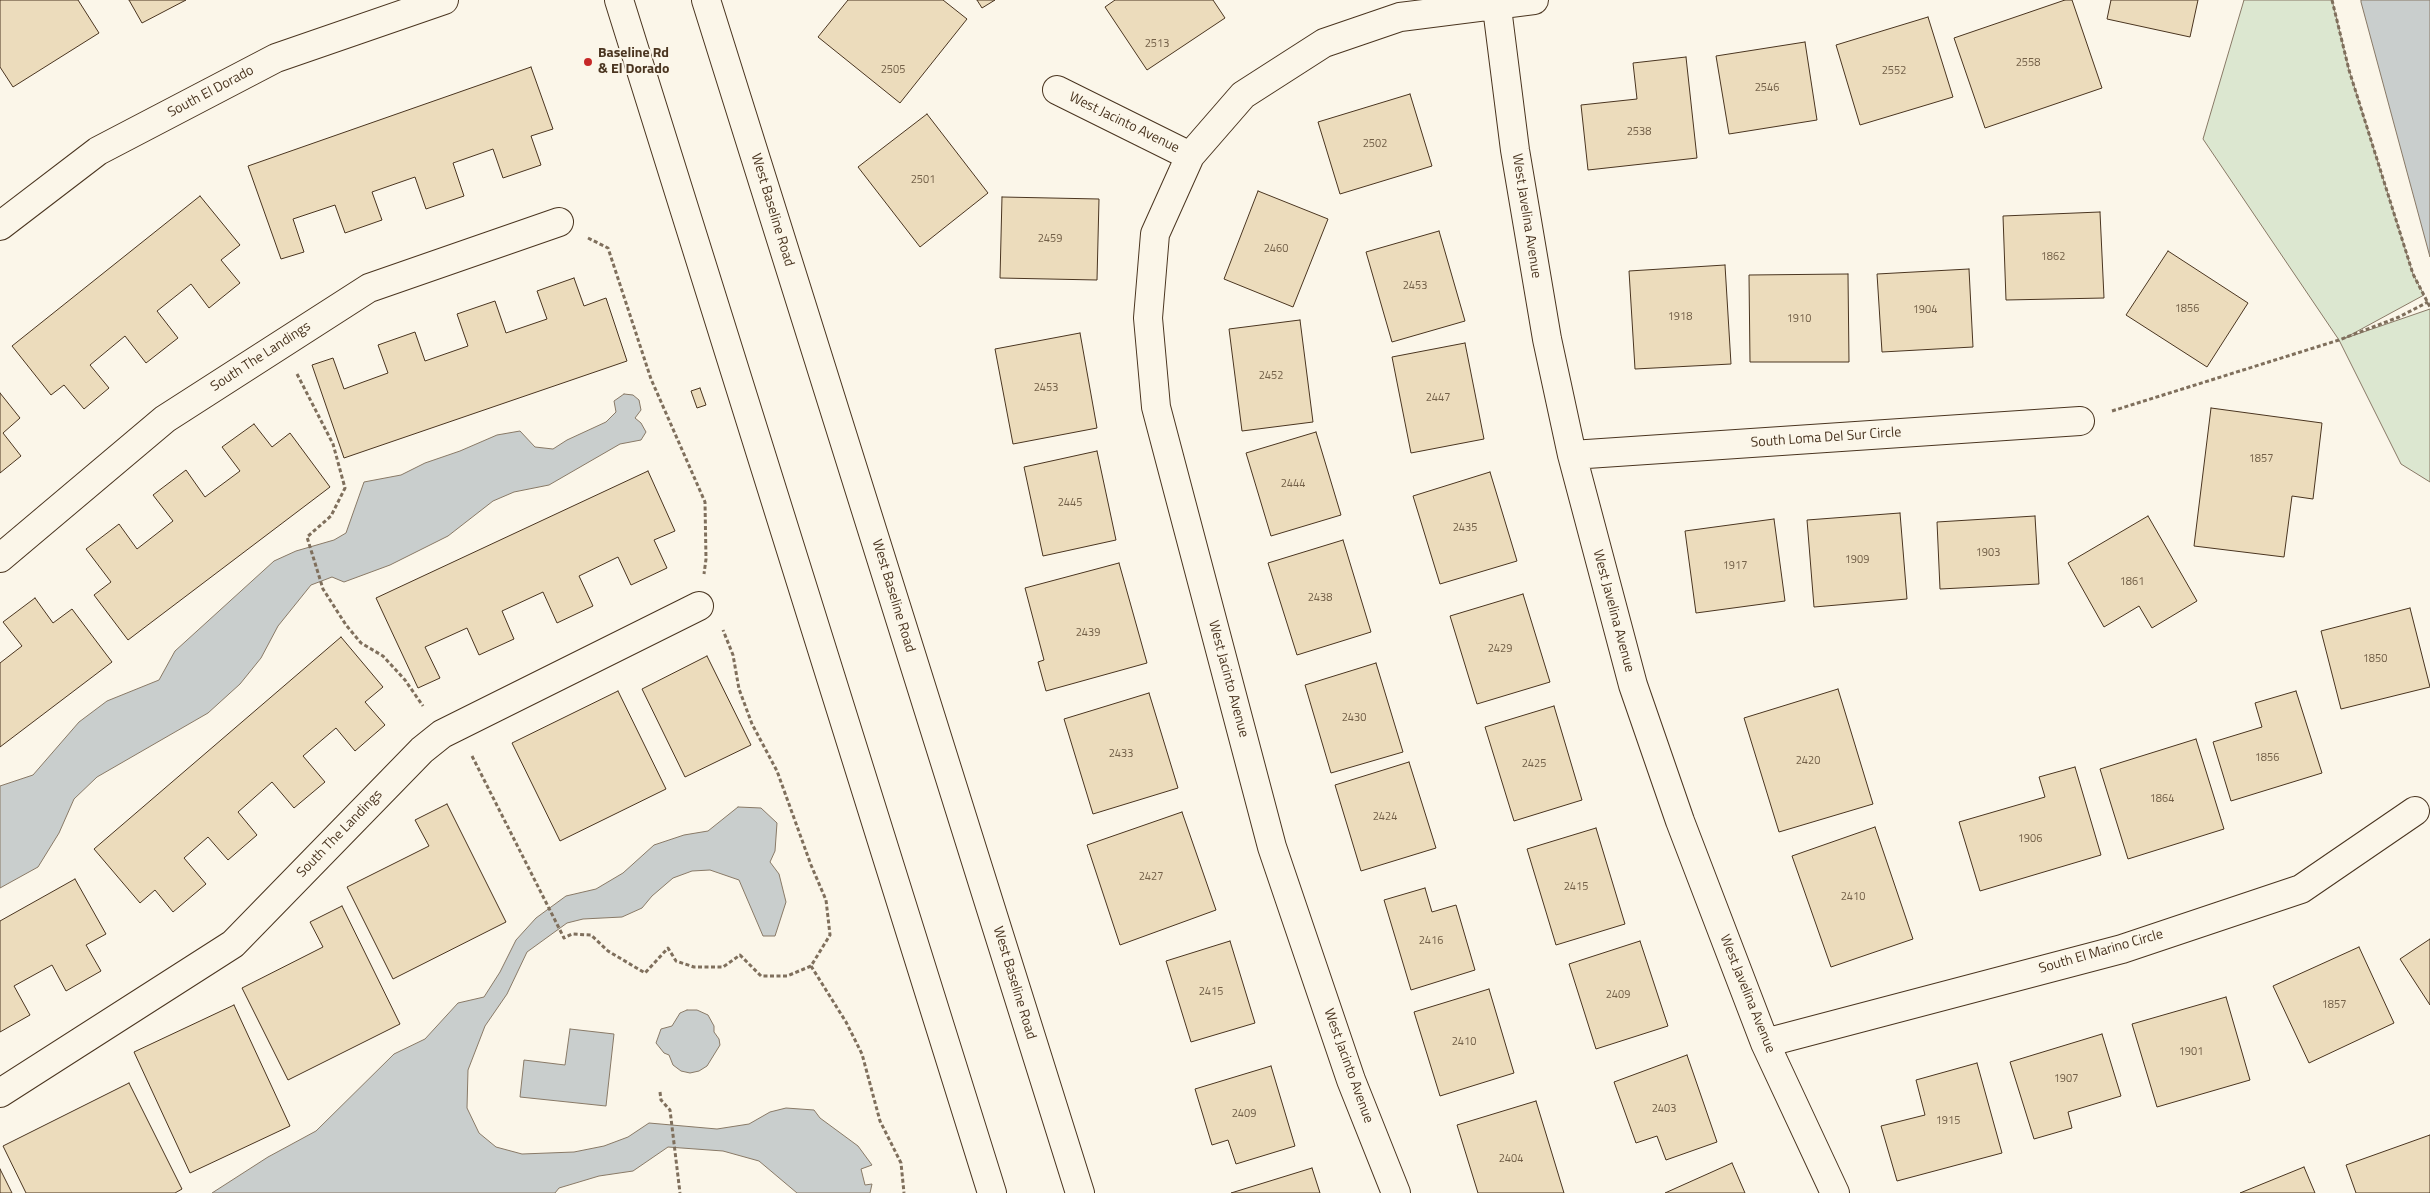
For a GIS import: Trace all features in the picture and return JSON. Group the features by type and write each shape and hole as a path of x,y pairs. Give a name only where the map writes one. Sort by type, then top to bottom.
{"street":[{"name":"South El Dorado","path":"0,226 98,151 276,58 444,0"},
{"path":"619,0 992,1193"},
{"name":"West Baseline Road","path":"706,0 1080,1193"},
{"name":"West Jacinto Avenue","path":"1396,1193 1352,1080 1272,847 1156,407 1148,318 1155,234 1190,156 1243,95 1324,43 1400,17 1496,2 1534,0"},
{"name":"West Javelina Avenue","path":"1496,2 1527,223 1547,339 1572,455 1633,685 1680,821 1765,1043 1836,1193"},
{"name":"West Jacinto Avenue","path":"1058,90 1190,156"},
{"name":"South The Landings","path":"0,558 165,419 369,288 559,222"},
{"name":"South Loma Del Sur Circle","path":"1572,455 2080,421"},
{"name":"South The Landings","path":"0,1093 232,944 422,750 450,730 699,606"},
{"name":"South El Marino Circle","path":"1765,1043 2122,949 2300,889 2415,810"}],"path":[{"path":"2332,0 2349,70 2413,274 2430,307"},
{"path":"2080,421 2339,340 2399,317 2428,302"},
{"path":"282,344 333,444 345,488 331,516 307,537 322,589 346,625 361,643 383,656 450,730 528,866 543,901 564,938 572,934 591,935 608,951 645,973 668,948 676,961 694,967 723,967 740,955"},
{"path":"811,966 846,1022 862,1054 880,1121 900,1163 904,1193"},
{"path":"660,1092 661,1100 670,1110 680,1193"}],"green space":[{"path":"2244,0 2332,0 2349,70 2413,274 2424,295 2343,339 2430,309 2430,482 2401,464 2339,340 2203,139"}],"shaded area":[{"path":"2361,0 2430,0 2430,257 2361,2"},
{"path":"624,394 633,395 639,400 641,410 635,418 641,423 646,432 641,440 620,444 549,485 514,492 493,501 448,536 390,565 344,582 332,577 311,585 278,626 261,658 240,684 208,713 97,777 74,799 59,833 38,867 0,888 0,786 33,775 79,722 107,701 159,680 175,651 274,561 296,551 334,540 346,533 364,482 401,475 425,463 460,451 497,435 520,431 535,447 553,449 567,440 606,422 616,412 614,401"},
{"path":"738,807 761,808 777,823 775,851 770,862 779,874 786,902 775,936 763,936 739,880 710,870 692,871 673,878 652,896 642,908 622,917 583,919 567,923 527,952 507,994 485,1026 468,1070 467,1108 479,1133 496,1147 522,1154 574,1152 604,1146 628,1137 649,1123 717,1129 749,1124 770,1112 786,1108 814,1110 820,1118 858,1146 872,1165 861,1169 865,1185 872,1184 870,1193 797,1193 759,1161 723,1151 668,1147 633,1171 599,1176 559,1188 555,1193 212,1193 268,1157 316,1131 394,1054 425,1039 458,1003 484,997 500,972 516,940 536,918 566,896 596,889 623,873 654,845 684,835 708,831"},
{"path":"687,1010 697,1010 708,1015 720,1045 707,1066 699,1071 690,1073 681,1071 673,1065 669,1055 664,1053 656,1043 661,1029 672,1026 680,1013"},
{"path":"570,1029 614,1034 606,1106 520,1097 524,1060 565,1065"}],"building":[{"path":"0,0 78,0 99,33 13,87 0,67"},
{"path":"129,0 186,0 142,23"},
{"path":"848,0 943,0 967,19 900,103 818,37"},
{"path":"977,0 995,0 982,8"},
{"path":"1115,0 1213,0 1225,18 1147,70 1105,7"},
{"path":"2065,0 2072,0 2102,88 1985,128 1954,38"},
{"path":"2111,0 2198,0 2190,37 2107,19"},
{"path":"1928,17 1953,97 1860,125 1836,45"},
{"path":"1805,42 1817,120 1729,134 1716,56"},
{"path":"1686,57 1697,158 1588,170 1581,105 1637,99 1633,63"},
{"path":"531,67 553,129 531,136 541,165 503,178 493,149 453,163 464,196 426,209 415,177 372,192 382,220 345,233 335,205 293,219 304,252 281,259 248,166"},
{"path":"1410,94 1432,166 1340,194 1318,122"},
{"path":"927,114 988,193 920,247 858,167"},
{"path":"1258,191 1328,219 1293,307 1224,279"},
{"path":"200,196 240,245 221,260 240,283 209,308 191,284 157,311 178,338 146,363 125,336 90,365 109,388 84,409 64,385 51,395 12,346"},
{"path":"1002,197 1099,199 1097,280 1000,278"},
{"path":"2100,212 2104,298 2006,300 2003,216"},
{"path":"1439,231 1465,321 1392,342 1366,252"},
{"path":"2168,251 2248,303 2207,367 2126,315"},
{"path":"1725,265 1731,364 1635,369 1629,271"},
{"path":"1969,269 1973,347 1882,352 1877,274"},
{"path":"1848,274 1849,362 1750,362 1749,275"},
{"path":"574,278 584,306 606,298 627,361 344,458 312,365 333,358 344,389 388,373 378,345 415,332 425,361 468,346 457,314 495,301 506,333 547,319 537,291"},
{"path":"1300,320 1313,422 1242,431 1229,329"},
{"path":"1080,333 1097,428 1013,444 995,349"},
{"path":"1465,343 1484,439 1411,453 1392,357"},
{"path":"700,388 706,405 697,408 691,391"},
{"path":"0,393 20,418 3,433 21,456 0,473"},
{"path":"2211,408 2322,423 2313,499 2292,496 2284,557 2194,546"},
{"path":"254,424 272,447 290,433 330,487 128,640 94,595 111,582 86,549 119,524 137,549 173,521 153,495 186,470 205,497 240,471 222,447"},
{"path":"1316,432 1341,515 1271,536 1246,453"},
{"path":"1097,451 1116,540 1043,556 1024,467"},
{"path":"648,471 675,531 654,540 667,568 631,585 618,557 579,576 593,606 557,623 543,592 502,611 514,639 479,655 467,628 425,647 440,678 418,688 376,598"},
{"path":"1490,472 1517,561 1440,584 1413,496"},
{"path":"1900,513 1907,599 1814,607 1807,520"},
{"path":"2035,516 2039,584 1940,589 1937,522"},
{"path":"2148,516 2197,601 2152,628 2139,606 2104,627 2068,563"},
{"path":"1774,519 1785,601 1696,613 1685,531"},
{"path":"1343,540 1371,632 1297,655 1268,563"},
{"path":"1119,563 1147,663 1046,691 1038,662 1044,660 1025,588"},
{"path":"1523,594 1550,682 1477,704 1450,616"},
{"path":"35,598 53,623 72,609 112,662 0,747 0,663 22,646 3,622"},
{"path":"2410,608 2430,687 2341,709 2321,631"},
{"path":"341,637 383,687 365,702 385,725 355,751 336,728 303,756 325,782 294,808 272,782 238,812 257,835 228,860 208,837 184,858 206,884 173,912 155,890 140,903 94,849"},
{"path":"707,656 751,745 685,777 642,689"},
{"path":"1376,663 1403,752 1331,773 1305,685"},
{"path":"1838,689 1873,804 1779,832 1744,718"},
{"path":"618,691 666,789 560,841 512,743"},
{"path":"2296,691 2322,773 2231,801 2213,742 2262,727 2255,703"},
{"path":"1149,693 1178,788 1093,814 1064,719"},
{"path":"1554,706 1582,800 1514,821 1485,727"},
{"path":"2196,739 2224,829 2128,859 2100,769"},
{"path":"1409,762 1436,848 1361,871 1335,785"},
{"path":"2075,767 2101,855 1980,891 1959,822 2045,797 2039,777"},
{"path":"447,804 506,922 393,979 347,887 429,846 415,820"},
{"path":"1182,812 1216,910 1120,945 1087,845"},
{"path":"1875,827 1913,939 1831,967 1792,856"},
{"path":"1596,828 1625,924 1556,945 1527,849"},
{"path":"75,879 106,934 86,945 101,971 66,991 52,965 14,986 30,1015 0,1032 0,921"},
{"path":"1425,888 1432,912 1456,905 1475,970 1411,990 1384,900"},
{"path":"342,906 400,1024 288,1080 242,988 323,947 310,922"},
{"path":"2430,939 2430,1005 2400,959"},
{"path":"1230,941 1255,1023 1191,1042 1166,961"},
{"path":"1640,941 1668,1026 1596,1049 1569,964"},
{"path":"2359,947 2394,1023 2309,1063 2273,986"},
{"path":"1489,989 1514,1073 1440,1096 1414,1012"},
{"path":"2226,997 2250,1080 2157,1107 2132,1024"},
{"path":"234,1005 290,1126 190,1173 134,1052"},
{"path":"2102,1034 2121,1096 2068,1112 2072,1128 2034,1139 2010,1062"},
{"path":"1687,1055 1717,1142 1666,1160 1657,1136 1636,1143 1614,1082"},
{"path":"1977,1063 2002,1153 1897,1181 1881,1126 1925,1115 1916,1080"},
{"path":"1271,1066 1295,1146 1236,1164 1228,1140 1212,1145 1195,1089"},
{"path":"129,1083 182,1189 175,1193 26,1193 3,1146"},
{"path":"1536,1101 1564,1193 1478,1193 1457,1125"},
{"path":"2430,1135 2430,1193 2356,1193 2346,1165"},
{"path":"1732,1163 1745,1193 1665,1193"},
{"path":"2304,1167 2315,1193 2240,1193"},
{"path":"1312,1168 1320,1193 1231,1193"},
{"path":"0,1169 12,1193 0,1193"}],"place":[{"name":"Baseline Rd & El Dorado","path":"588,62"}]}
